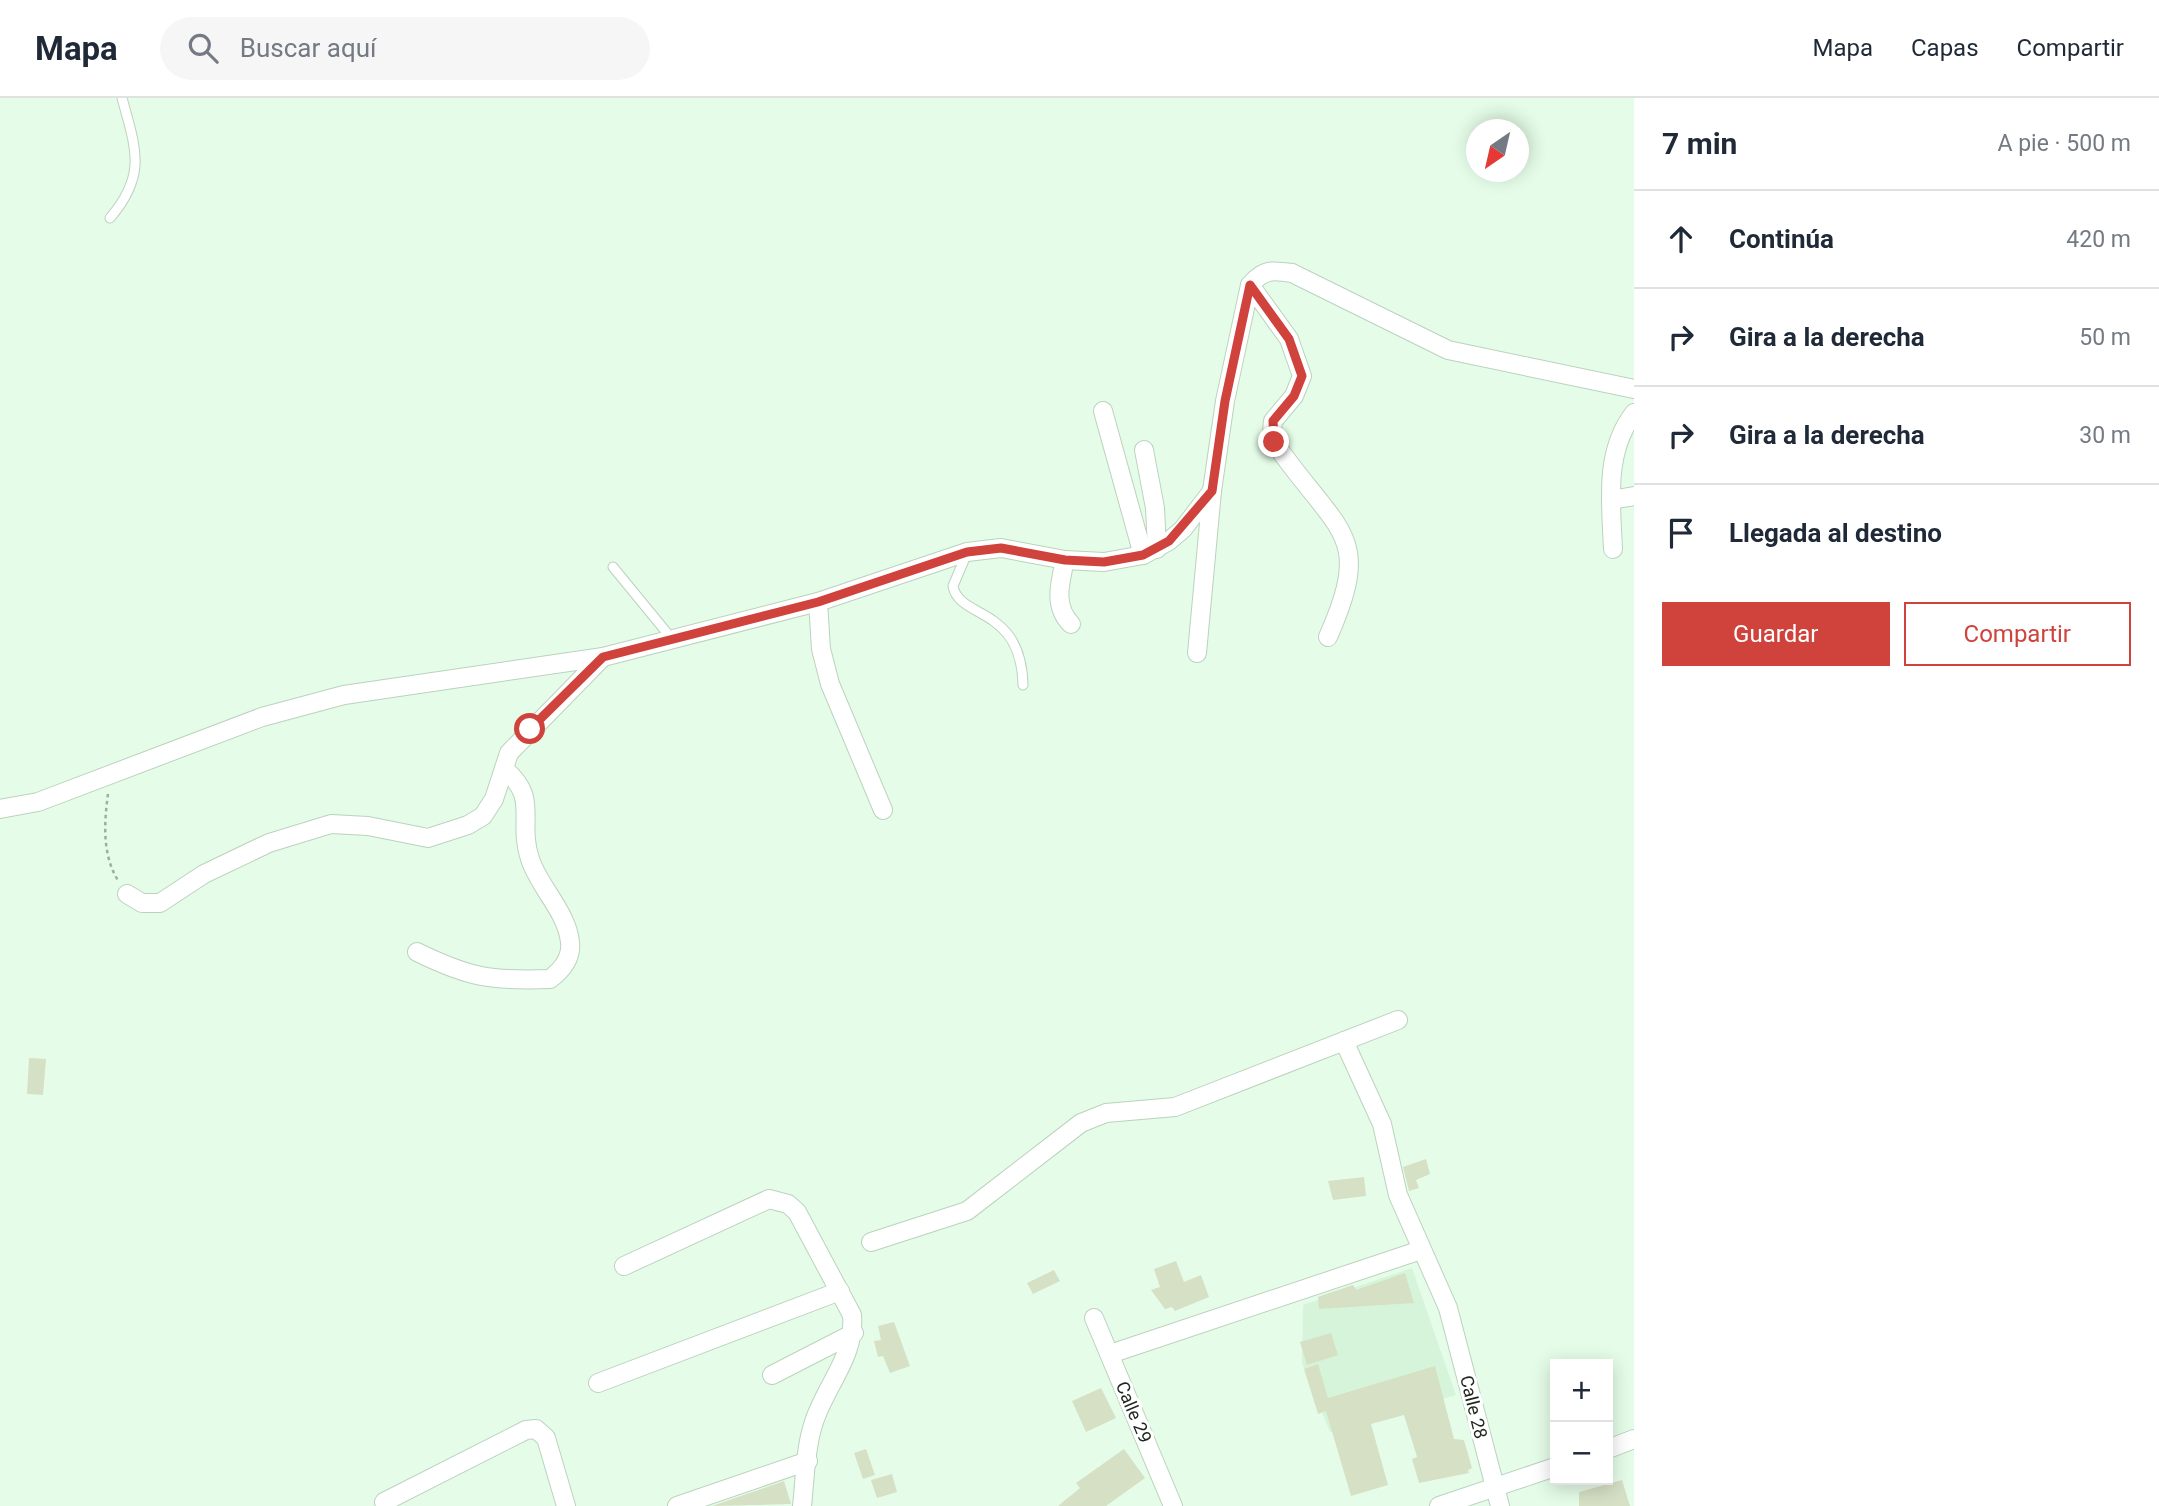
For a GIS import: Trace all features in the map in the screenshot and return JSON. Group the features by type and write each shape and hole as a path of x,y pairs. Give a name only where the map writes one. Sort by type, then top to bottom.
{"street":[{"path":"1197,653 1212,491 1225,401 1250,285 1260,274 1269,270 1292,273 1448,350 1634,389"},
{"path":"1250,285 1289,339 1302,376 1294,396 1273,421 1274,442 1334,520 1348,545 1348,589 1328,637"},
{"path":"1103,411 1150,552"},
{"path":"1613,548 1613,461 1618,435 1634,413"},
{"path":"1144,450 1155,508 1150,552"},
{"path":"0,809 37,802 262,717 344,695 603,657 818,602 967,552 1001,548 1065,560 1104,562 1150,552 1183,529 1212,491"},
{"path":"1611,500 1634,496"},
{"path":"1065,560 1059,598 1063,616 1071,624"},
{"path":"818,602 821,649 830,684 883,810"},
{"path":"127,894 142,903 160,903 204,874 269,843 331,824 368,826 428,838 483,816 494,799 509,754 603,657"},
{"path":"417,952 457,971 500,981 550,979 568,958 570,943 566,928 530,858 525,835 524,792 520,782 504,769"},
{"path":"871,1242 967,1211 1081,1123 1106,1113 1175,1107 1398,1020"},
{"name":"Calle 28","path":"1344,1041 1381,1124 1398,1195 1448,1308 1497,1498"},
{"path":"624,1266 769,1199 788,1204 797,1212 852,1315 854,1333 848,1353 813,1425 802,1506"},
{"path":"1110,1354 1421,1250"},
{"path":"598,1383 840,1291"},
{"name":"Calle 29","path":"1094,1318 1173,1506"},
{"path":"772,1375 854,1333"},
{"path":"384,1502 526,1430 536,1429 546,1438 566,1506"},
{"path":"1613,1447 1634,1439"},
{"path":"677,1506 808,1461"},
{"path":"1439,1506 1497,1498 1550,1471"}],"lane":[{"path":"110,218 125,201 135,182 133,145 122,98"},
{"path":"967,552 953,586 954,592 960,599 996,620 1011,636 1020,654 1023,685"},
{"path":"613,567 672,639"}],"path":[{"path":"108,775 103,831 114,874 127,894"}],"shaded area":[{"path":"1412,1268 1456,1395 1330,1432 1302,1363 1303,1305"}],"building":[{"path":"29,1058 46,1059 43,1095 27,1094"},
{"path":"1426,1159 1430,1174 1416,1180 1419,1188 1409,1191 1403,1167"},
{"path":"1364,1177 1366,1196 1333,1200 1328,1181"},
{"path":"1176,1261 1184,1282 1201,1275 1209,1297 1175,1311 1172,1307 1165,1309 1151,1290 1160,1287 1154,1269"},
{"path":"1054,1270 1060,1281 1033,1294 1027,1283"},
{"path":"1405,1273 1414,1303 1319,1309 1318,1297 1353,1285 1356,1290"},
{"path":"894,1322 910,1366 890,1373 883,1356 878,1357 874,1341 881,1340 878,1326"},
{"path":"1331,1333 1338,1355 1307,1365 1300,1342"},
{"path":"1318,1364 1328,1398 1435,1366 1454,1439 1464,1440 1472,1468 1468,1470 1469,1473 1419,1483 1412,1459 1417,1457 1404,1415 1371,1424 1388,1485 1351,1496 1326,1411 1318,1414 1304,1369"},
{"path":"1101,1388 1116,1418 1086,1432 1072,1401"},
{"path":"866,1449 875,1475 863,1479 854,1453"},
{"path":"1124,1449 1145,1478 1106,1506 1058,1506 1080,1488 1076,1483"},
{"path":"892,1474 897,1492 877,1498 871,1480"},
{"path":"1622,1480 1630,1506 1579,1506 1579,1492 1613,1485 1613,1483"},
{"path":"784,1481 791,1504 712,1506"}],"route":[{"path":"530,729 603,657 818,602 967,552 1001,548 1065,560 1104,562 1143,555 1157,549 1183,529 1212,491 1225,401 1250,285 1289,339 1298,356 1302,376 1294,396 1273,421 1271,433 1274,442"}]}
